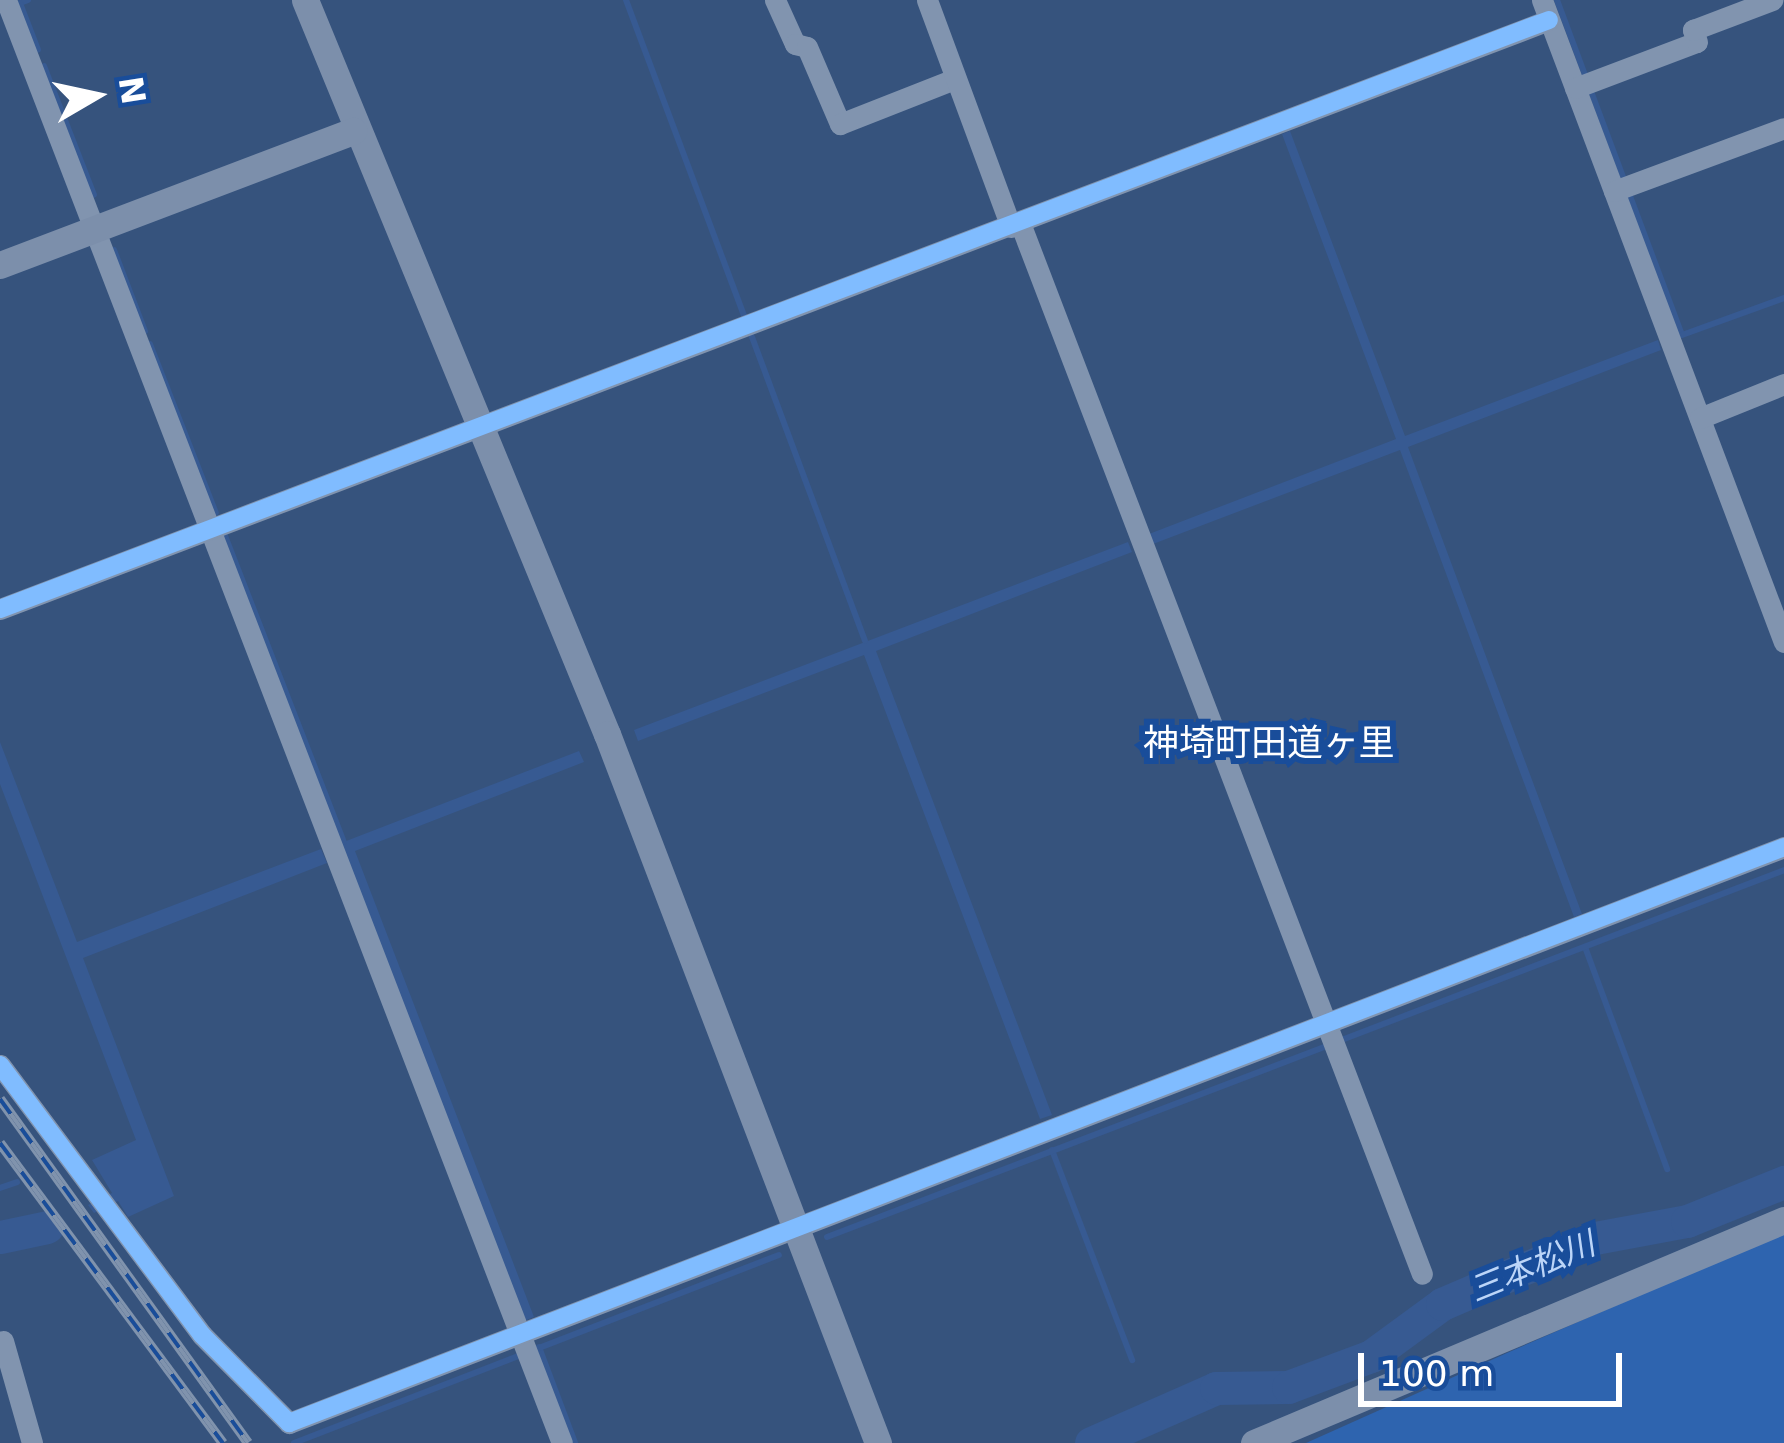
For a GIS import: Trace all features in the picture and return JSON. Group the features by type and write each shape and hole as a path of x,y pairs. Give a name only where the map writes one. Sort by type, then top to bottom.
{"street":[{"path":"5,0 562,1443"},
{"path":"775,0 795,44 807,47 840,124 954,79"},
{"path":"927,0 1422,1274"},
{"path":"1575,88 1697,41 1693,30 1772,0"},
{"path":"314,3 353,131 480,425 878,1443"},
{"path":"0,609 1015,225 1545,10 1784,642"},
{"path":"1614,190 1784,128"},
{"path":"0,265 353,131"},
{"path":"1700,418 1784,384"},
{"path":"0,1065 202,1336 289,1423 525,1346 796,1227 1328,1038 1784,847"},
{"path":"1255,1443 1784,1220"},
{"path":"3,1341 32,1443"}],"shaded area":[{"path":"1290,131 1405,436 1658,340 1661,350 1408,447 1582,914 1574,917 1400,450 1153,544 1149,534 1396,439 1282,134"},
{"path":"1128,542 1132,552 876,651 1052,1115 1040,1119 864,655 638,741 634,730"},
{"path":"0,742 77,942 321,849 327,863 83,958 174,1196 128,1217 118,1201 94,1213 88,1205 112,1193 92,1160 136,1140 0,784"},
{"path":"579,751 584,762 355,851 534,1317 524,1321 341,843"},
{"path":"1784,1232 1784,1443 1306,1443 1507,1353"}],"waterway":[{"path":"28,0 20,3 38,50"},
{"path":"626,0 744,316"},
{"path":"1557,0 1585,75"},
{"path":"44,66 94,195"},
{"path":"1592,94 1623,177"},
{"path":"1630,196 1682,335 1784,298"},
{"path":"114,250 145,331"},
{"path":"752,337 865,641"},
{"path":"150,344 216,513"},
{"path":"224,533 344,842"},
{"path":"1339,1041 1784,870"},
{"path":"1585,947 1667,1169"},
{"path":"827,1237 1327,1046"},
{"path":"1052,1150 1132,1360"},
{"path":"0,1188 17,1182"},
{"name":"三本松川","path":"1091,1443 1216,1388 1288,1387 1371,1356 1442,1304 1595,1238 1687,1221 1784,1182"},
{"path":"0,1237 47,1227"},
{"path":"294,1443 779,1255"},
{"path":"539,1347 575,1443"}],"railway":[{"path":"0,1099 248,1443"},
{"path":"0,1143 223,1443"}],"cycle path":[{"path":"0,609 1549,20"},
{"path":"0,1065 202,1335 289,1423 1784,847"}],"district":[{"name":"神埼町田道ヶ里","path":"1269,743"}]}
